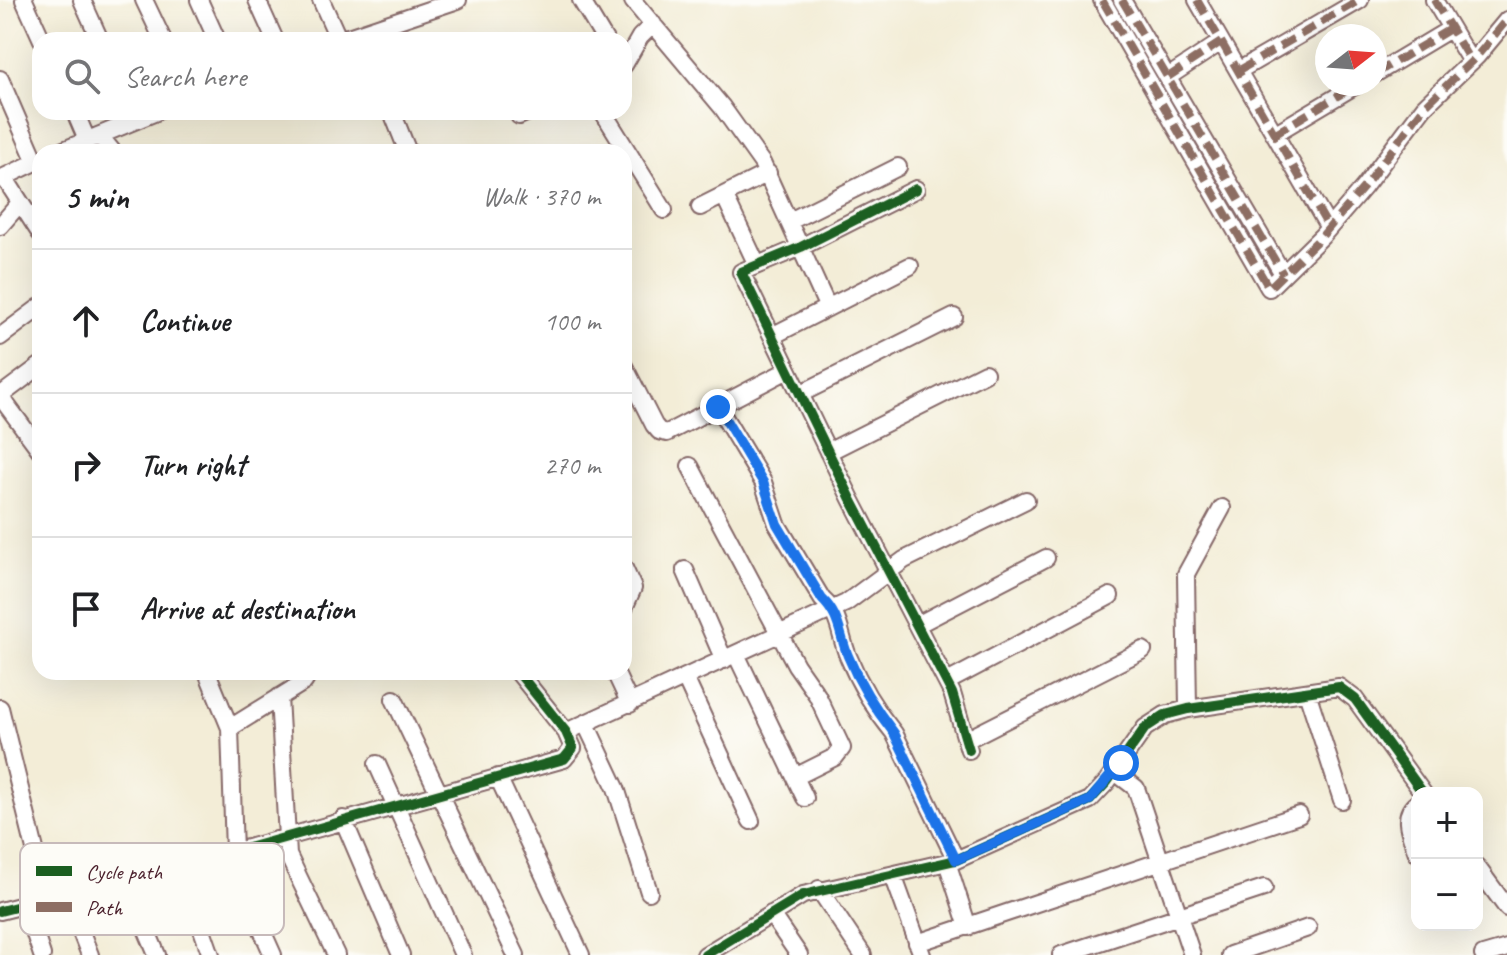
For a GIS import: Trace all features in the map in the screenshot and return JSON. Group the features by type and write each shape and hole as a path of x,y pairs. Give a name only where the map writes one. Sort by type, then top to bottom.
{"street":[{"path":"24,0 38,32"},
{"path":"82,0 96,32"},
{"path":"144,0 159,32"},
{"path":"199,0 213,32"},
{"path":"257,0 271,32"},
{"path":"321,0 335,32"},
{"path":"370,32 437,3 458,0"},
{"path":"581,0 600,32"},
{"path":"1102,0 1269,288 1329,228 1424,107 1471,62 1507,20"},
{"path":"1122,0 1283,274"},
{"path":"1218,0 1199,4 1329,228"},
{"path":"1238,71 1360,0"},
{"path":"1434,0 1471,62"},
{"path":"633,1 722,107 768,173 828,308"},
{"path":"632,51 644,30 653,24"},
{"path":"1387,67 1450,29"},
{"path":"1161,102 1172,84 1221,42"},
{"path":"0,79 32,148"},
{"path":"1274,134 1338,96"},
{"path":"81,120 102,144"},
{"path":"79,144 128,120"},
{"path":"395,120 405,144"},
{"path":"608,120 623,144"},
{"path":"632,159 664,210"},
{"path":"32,164 2,178 32,222"},
{"path":"790,221 898,167"},
{"path":"700,207 768,173"},
{"path":"916,189 801,247 741,272 828,452 947,682 967,745 1143,650"},
{"path":"724,195 757,265"},
{"path":"0,226 19,204"},
{"path":"772,336 910,266"},
{"path":"0,337 32,313"},
{"path":"800,394 954,317"},
{"path":"632,381 659,431 667,433 788,370"},
{"path":"32,372 0,396 32,429"},
{"path":"828,452 985,373"},
{"path":"718,407 763,482 777,524 822,599 832,608 848,656 880,717 894,733 952,861 968,927"},
{"path":"690,466 796,665 817,695 842,748 835,757 795,777"},
{"path":"566,732 686,680 779,631 856,597 888,571 1026,500"},
{"path":"1188,709 1186,574 1222,508"},
{"path":"917,625 1046,558"},
{"path":"685,570 805,798"},
{"path":"947,682 1110,596"},
{"path":"210,680 230,728 234,843"},
{"path":"230,728 305,680"},
{"path":"263,843 564,759 573,748 566,732 524,680"},
{"path":"619,680 630,704"},
{"path":"686,680 751,821"},
{"path":"705,955 726,950 771,914 819,889 952,861 1090,800 1115,772 1145,728 1165,715 1188,709 1339,687 1347,691 1419,787"},
{"path":"1307,692 1342,800"},
{"path":"279,697 288,855 336,955"},
{"path":"394,699 516,955"},
{"path":"0,708 33,843"},
{"path":"586,724 616,788 649,892"},
{"path":"377,764 463,955"},
{"path":"1115,772 1136,788 1192,955"},
{"path":"498,777 581,955"},
{"path":"1411,807 1407,821 1411,834"},
{"path":"893,875 920,949 968,927 1299,815"},
{"path":"343,819 401,955"},
{"path":"1483,875 1507,908"},
{"path":"1061,955 1264,888"},
{"path":"819,889 863,955"},
{"path":"0,911 20,905"},
{"path":"771,914 799,955"},
{"path":"1230,955 1308,928"},
{"path":"35,935 42,955"},
{"path":"82,935 90,955"},
{"path":"149,935 157,955"},
{"path":"204,935 211,955"},
{"path":"264,935 273,955"},
{"path":"1483,955 1507,948"}],"marked path":[{"path":"1102,0 1269,288 1322,236 1364,187 1424,107 1477,56 1507,20"},
{"path":"1122,0 1283,274"},
{"path":"1197,0 1329,228"},
{"path":"1238,71 1360,0"},
{"path":"1434,0 1471,62"},
{"path":"1387,67 1450,29"},
{"path":"1168,77 1221,42"},
{"path":"1274,134 1338,96"}],"cycle path":[{"path":"916,189 801,247 741,272 851,499 952,693 969,750"},
{"path":"266,843 564,759 573,748 566,732 524,680"},
{"path":"705,955 803,895 956,860 1090,800 1107,782 1145,728 1165,715 1188,709 1339,687 1355,699 1419,787"},
{"path":"0,911 20,906"}],"route":[{"path":"718,407 763,482 777,524 822,599 832,608 841,626 848,656 880,717 894,733 956,860 1090,800 1121,763"}]}
